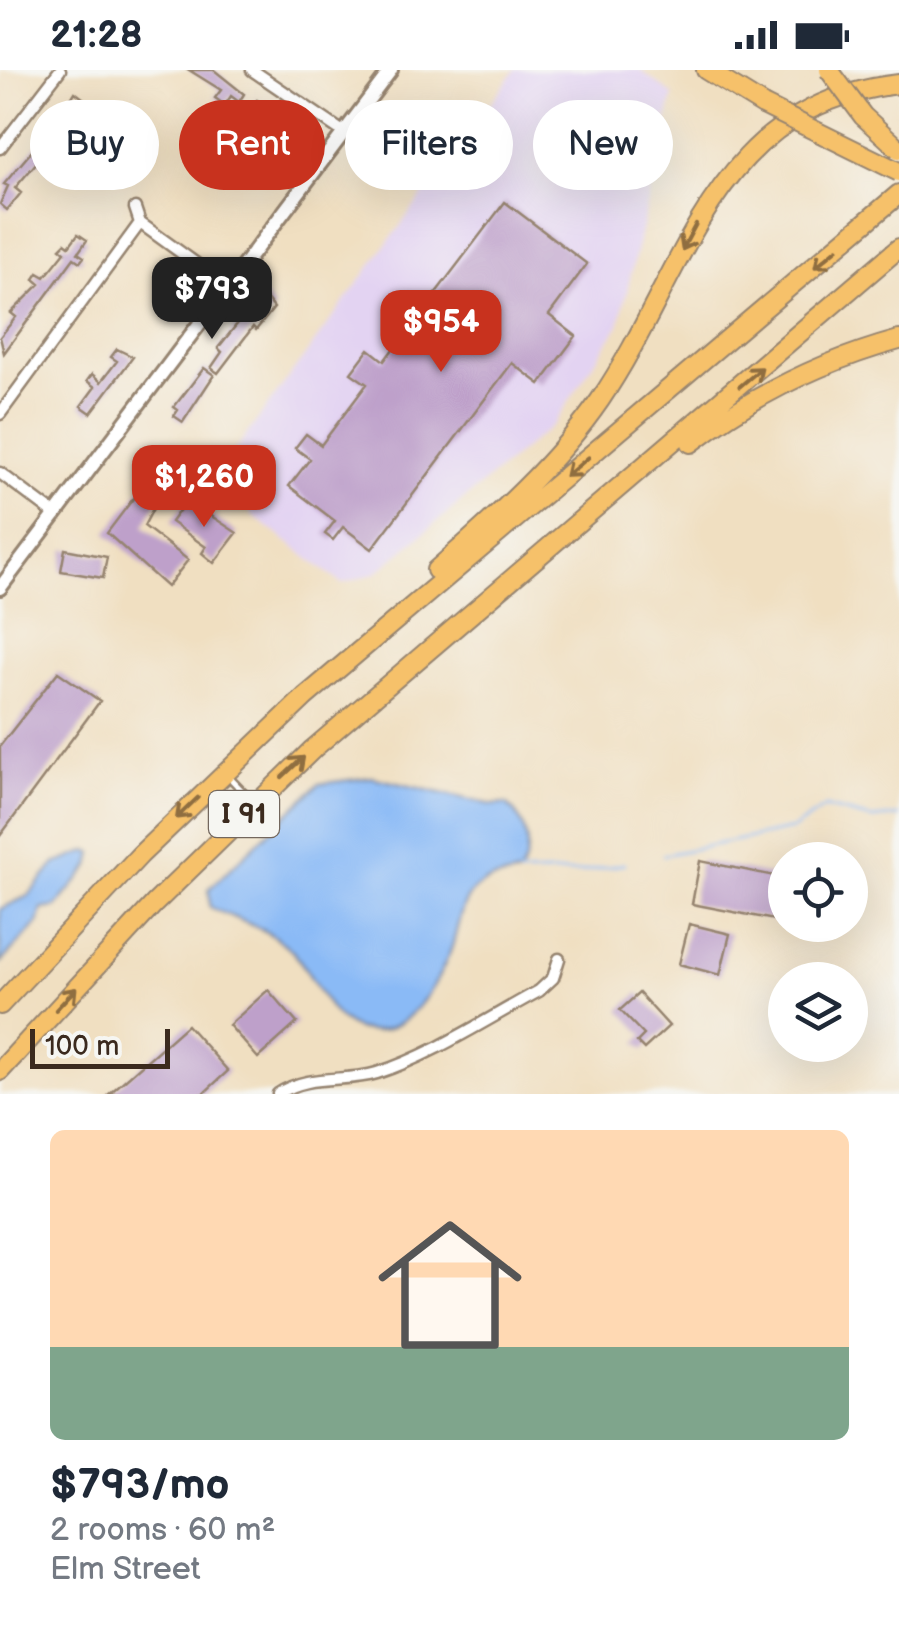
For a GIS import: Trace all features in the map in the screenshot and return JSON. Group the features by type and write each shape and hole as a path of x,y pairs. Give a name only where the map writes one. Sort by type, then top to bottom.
{"highway":[{"path":"706,70 763,105 899,172"},
{"path":"829,70 863,116 899,148"},
{"path":"362,647 386,613 482,528 585,420 624,360 705,207 742,159 776,130 813,108 855,92 899,84"},
{"name":"I 91","path":"0,1005 122,873 224,772 362,647 899,194"},
{"name":"I 91","path":"0,1071 254,804 374,695 899,248"},
{"path":"623,485 655,472 719,422 778,387 834,361 899,340"}],"street":[{"path":"0,148 60,70"},
{"path":"252,70 343,132"},
{"path":"0,588 391,70"},
{"path":"135,208 140,223 227,286"},
{"path":"0,414 140,223"},
{"path":"0,472 56,515"},
{"path":"278,1094 318,1078 371,1075 397,1066 539,991 553,978 559,959"}],"lane":[{"path":"224,772 254,804"}],"shaded area":[{"path":"515,70 640,70 673,95 672,100 533,100 533,190 651,190 619,325 554,424 376,573 342,584 251,514 248,494 222,468 427,190 513,190 513,100 493,100"}],"water":[{"path":"371,777 493,805 506,804 519,819 527,846 519,874 486,882 468,897 444,966 419,1006 395,1025 367,1031 353,1027 332,1010 300,961 282,942 210,907 209,889 319,784"},
{"path":"88,851 93,853 90,866 56,907 42,909 38,923 0,963 0,909 28,896 55,864"}],"building":[{"path":"189,70 214,70 244,94 240,100 231,96 228,100 218,100 215,98 221,90"},
{"path":"30,153 30,170 15,188 21,193 7,210 0,204 8,186 4,184"},
{"path":"505,202 587,264 549,315 576,336 540,384 512,363 372,549 343,527 333,540 325,534 335,521 289,486 310,459 295,448 306,434 321,445 367,384 351,373 369,349 384,361"},
{"path":"78,234 87,240 78,253 84,257 80,262 74,258 4,353 0,337 16,317 11,313 40,284 34,279 38,273 45,277 65,252 60,248 65,243 69,246"},
{"path":"262,293 274,308 256,330 253,327 218,373 211,368 222,352 218,348"},
{"path":"117,349 133,357 91,413 81,406 95,387 87,381 92,374 101,382 117,361 111,357"},
{"path":"204,368 214,375 183,422 174,416 178,410 174,407"},
{"path":"145,483 159,497 144,526 188,560 167,587 107,533"},
{"path":"187,500 237,533 214,563 202,553 206,547 171,522"},
{"path":"65,549 107,557 103,578 61,571"},
{"path":"58,672 100,701 0,836 0,746"},
{"path":"700,861 768,875 768,919 692,904"},
{"path":"689,924 730,934 720,975 679,964"},
{"path":"268,990 297,1023 258,1058 229,1025"},
{"path":"639,993 669,1026 644,1049 637,1042 644,1035 620,1010"},
{"path":"187,1025 228,1071 203,1094 109,1094"}],"waterway":[{"path":"663,855 793,829 825,807 872,819 899,816"},
{"path":"519,874 581,872 624,864"}]}
